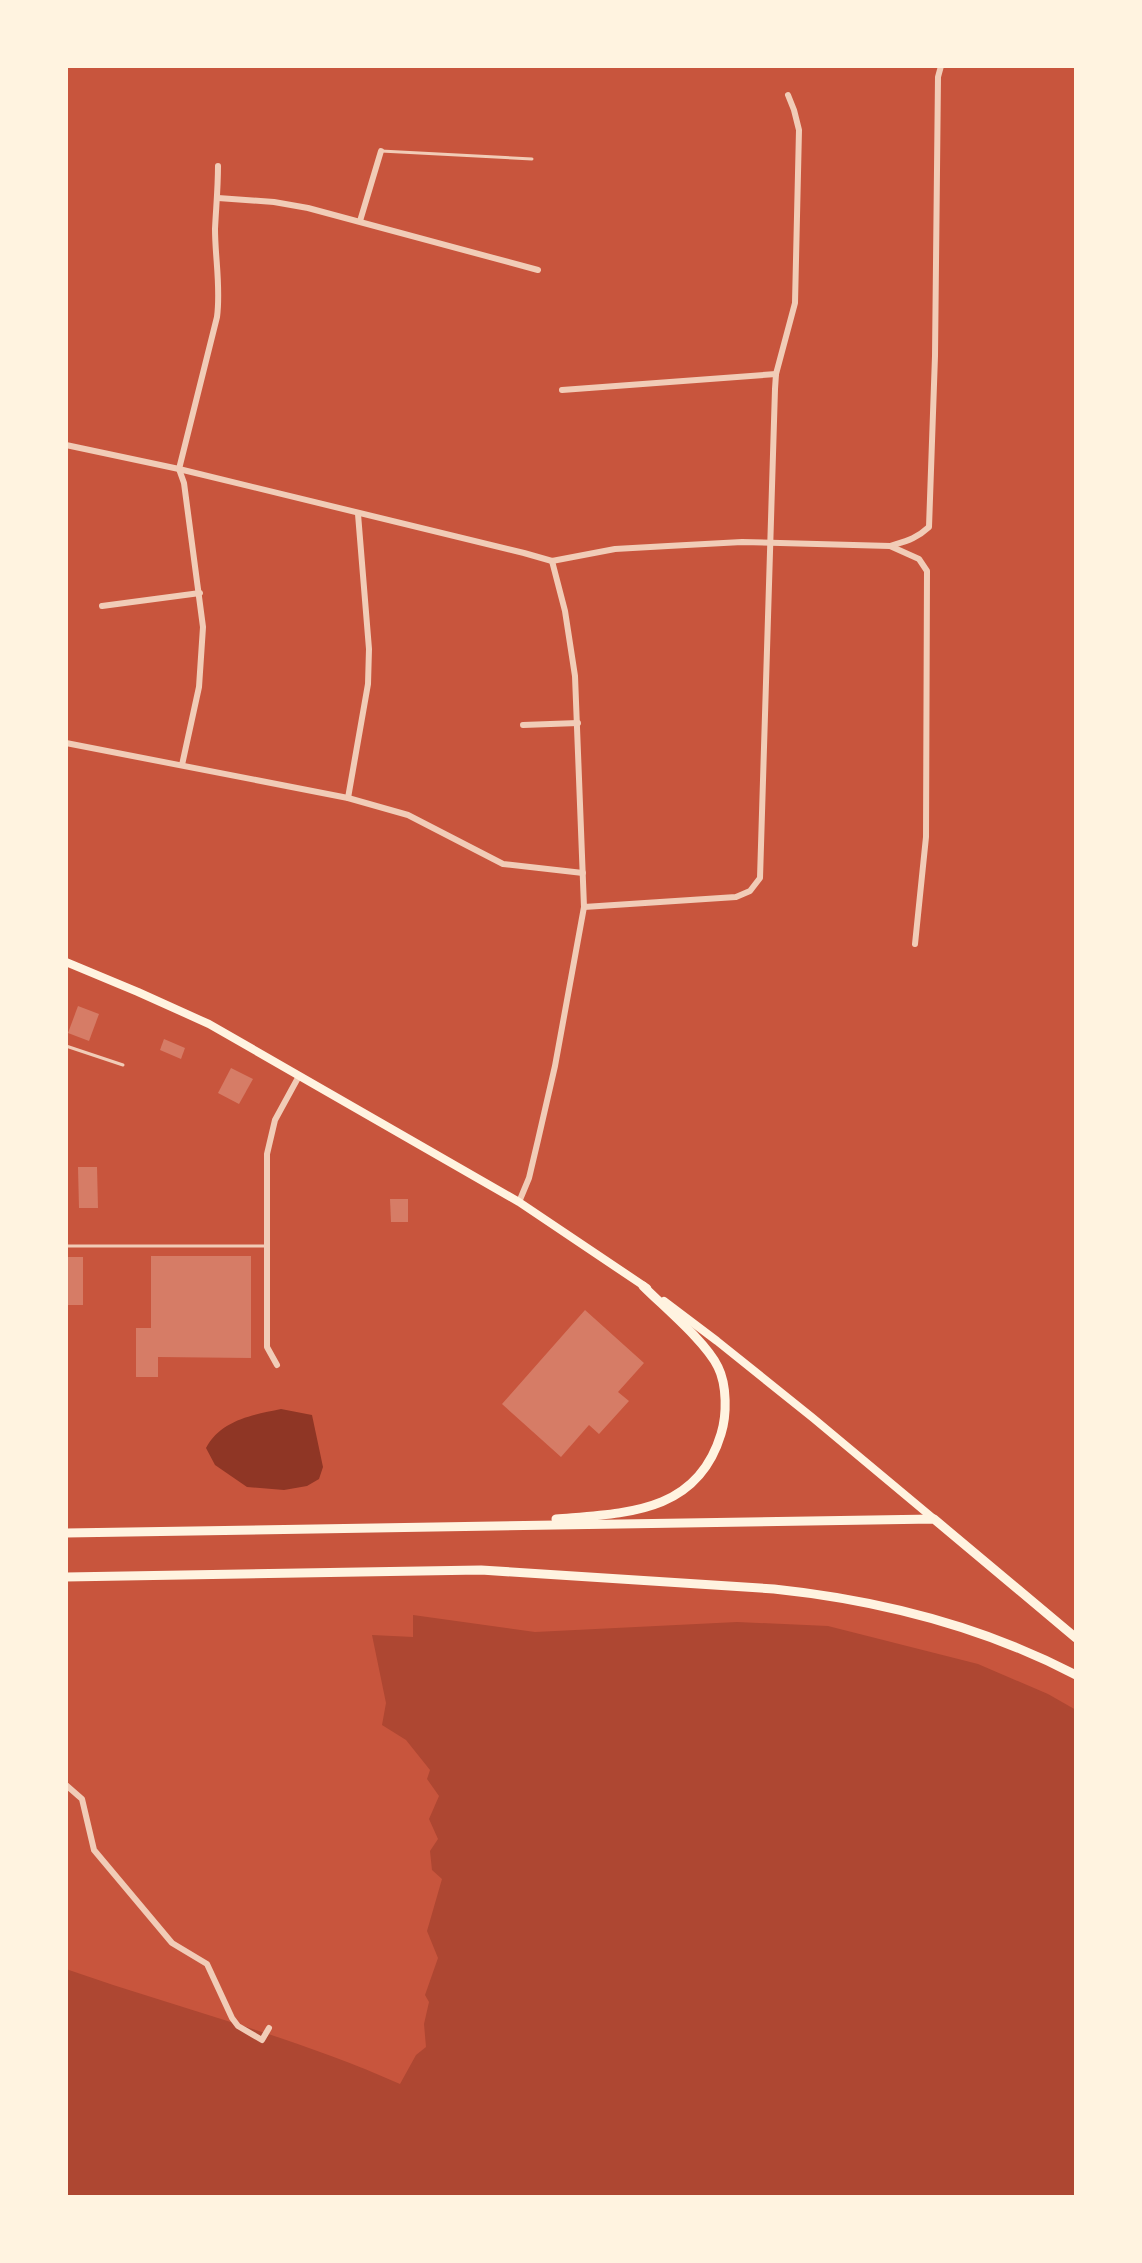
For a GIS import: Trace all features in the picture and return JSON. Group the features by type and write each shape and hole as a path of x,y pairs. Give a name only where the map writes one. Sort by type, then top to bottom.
{"main road":[{"path":"66,962 209,1024 519,1202 643,1286 717,1341 1076,1638"},
{"path":"480,1525 649,1508 691,1484 707,1467 723,1429 725,1409 719,1368 706,1349 643,1286"},
{"path":"66,1533 934,1519"},
{"path":"66,1577 481,1570 774,1589 820,1594 921,1615 1023,1650 1076,1675"}],"street":[{"path":"66,445 179,469 552,561 615,549 683,545 770,543 890,546 909,541 929,527 935,356 938,77 941,66"},
{"path":"584,907 736,897 750,891 760,878 776,374 795,303 799,130 788,95"},
{"path":"360,221 381,151"},
{"path":"182,765 202,669 203,627 184,483 179,469 220,296 215,230 218,166"},
{"path":"218,198 308,208 538,270"},
{"path":"562,390 776,374"},
{"path":"348,798 368,684 369,649 358,514"},
{"path":"890,546 919,559 927,571 926,837 915,944"},
{"path":"519,1202 529,1178 555,1066 584,907 578,723 571,642 552,561"},
{"path":"102,606 200,593"},
{"path":"523,725 578,723"},
{"path":"66,743 348,798 408,815 503,864 583,873"},
{"path":"277,1365 267,1347 266,1166 275,1120 299,1076"},
{"path":"66,1785 82,1799 94,1850 172,1943 207,1964 238,2026 262,2040 269,2028"}],"lane":[{"path":"381,151 532,159"},
{"path":"66,1046 123,1065"},
{"path":"66,1246 267,1246"}],"shaded area":[{"path":"281,1409 312,1415 323,1467 319,1479 307,1486 284,1490 247,1487 215,1465 206,1448 220,1431 238,1420"},
{"path":"413,1615 535,1632 737,1622 828,1626 978,1664 1048,1694 1076,1710 1076,2197 66,2197 66,1969 318,2051 400,2084 416,2055 426,2047 424,2024 429,2002 425,1995 438,1958 427,1931 442,1879 432,1870 430,1851 438,1839 429,1819 439,1796 427,1779 430,1770 406,1740 382,1725 386,1703 372,1635 413,1637"}],"building":[{"path":"78,1006 99,1014 89,1041 68,1033"},
{"path":"164,1039 185,1048 181,1059 160,1050"},
{"path":"231,1068 253,1079 239,1104 218,1093"},
{"path":"78,1167 97,1167 98,1208 79,1208"},
{"path":"390,1199 408,1199 408,1222 391,1222"},
{"path":"151,1256 251,1256 251,1358 158,1357 158,1377 136,1377 136,1328 151,1328"},
{"path":"66,1257 83,1257 83,1305 66,1305"},
{"path":"585,1310 644,1363 618,1392 629,1401 599,1434 589,1425 561,1457 502,1404"}]}
